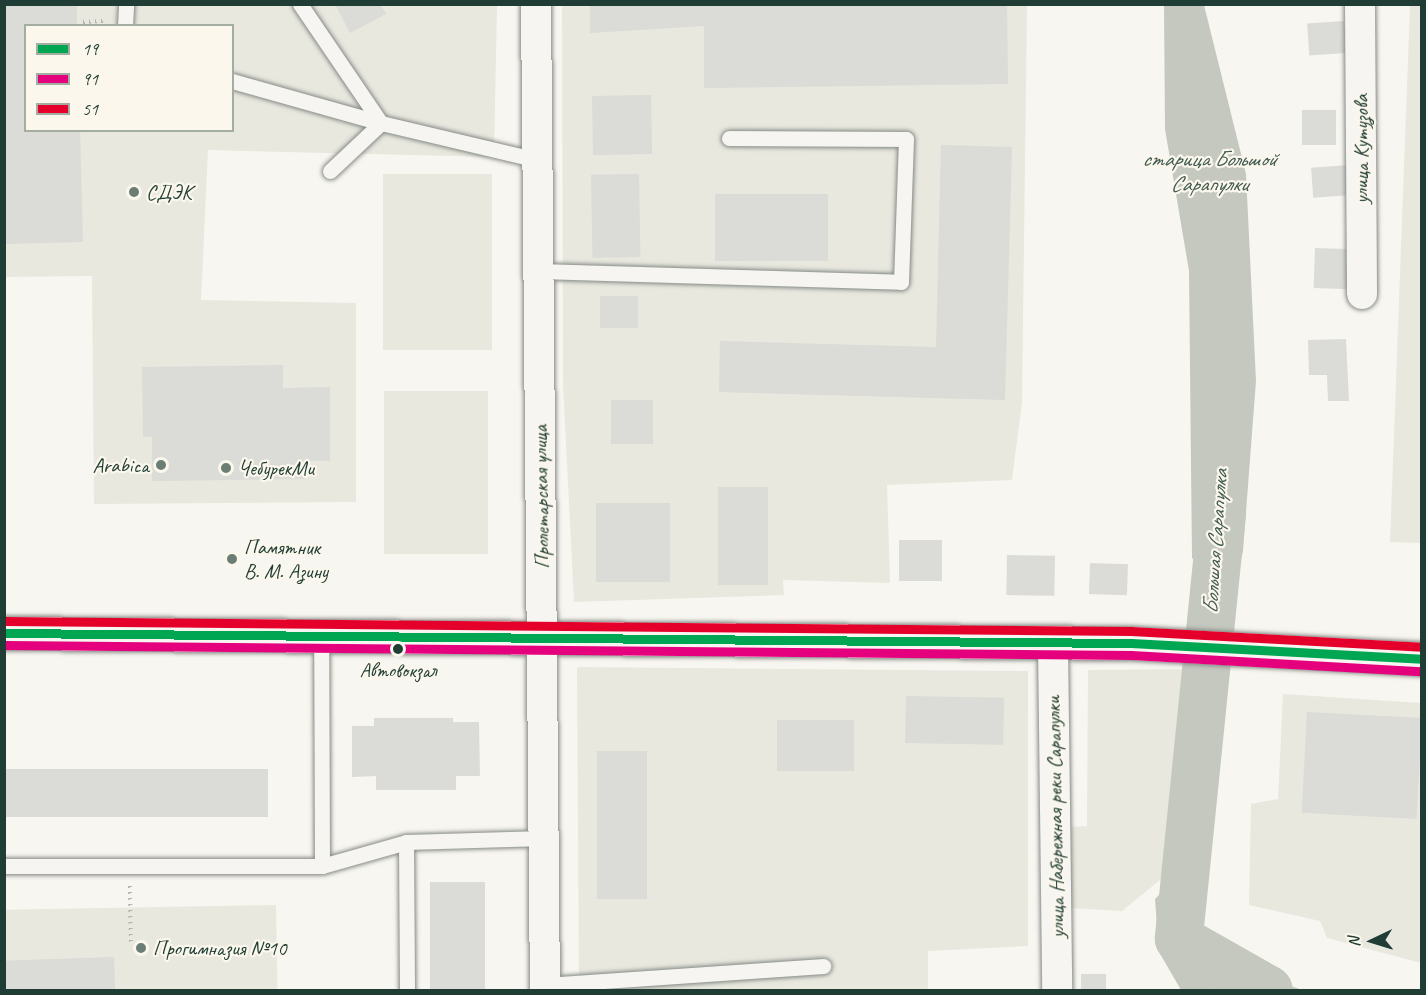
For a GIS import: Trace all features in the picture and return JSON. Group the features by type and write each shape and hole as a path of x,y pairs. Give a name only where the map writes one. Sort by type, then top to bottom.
{"main road":[{"path":"4,633 1131,644 1422,658"}],"street":[{"name":"Пролетарская улица","path":"536,4 545,988"},
{"name":"улица Кутузова","path":"1360,4 1362,294"},
{"name":"улица Набережная реки Сарапулки","path":"1053,643 1057,990"}],"lane":[{"path":"125,24 126,4"},
{"path":"300,4 381,123"},
{"path":"234,82 381,123 537,160"},
{"path":"330,171 381,123"},
{"path":"538,271 901,282 906,140 729,138"},
{"path":"321,636 322,866"},
{"path":"4,866 322,866 406,842 544,838"},
{"path":"406,842 407,990"},
{"path":"545,988 823,966"}],"path":[{"path":"130,866 131,942"}],"shaded area":[{"path":"4,5 497,5 494,157 208,150 201,300 356,303 356,502 94,504 92,276 5,277"},
{"path":"562,5 1027,5 1022,402 1012,480 887,485 890,583 783,580 784,595 574,602 563,386"},
{"path":"1410,5 1422,5 1421,543 1390,542"},
{"path":"383,174 492,174 492,350 383,350"},
{"path":"384,391 488,391 488,554 384,554"},
{"path":"577,667 1028,671 1028,946 928,951 928,990 579,990"},
{"path":"1194,669 1176,867 1122,911 1068,908 1071,827 1087,826 1088,670"},
{"path":"1283,694 1421,703 1421,963 1327,938 1320,921 1249,905 1251,804 1278,799"},
{"name":"Прогимназия №10","path":"276,905 277,990 5,990 4,910"}],"water":[{"name":"старица Большой Сарапулки","path":"1164,5 1204,5 1246,174 1256,381 1243,551 1232,594 1192,558 1189,271 1165,129"},
{"path":"1177,877 1197,883 1190,927 1215,958 1302,990 1181,990 1159,952 1155,899"}],"building":[{"path":"4,4 77,4 77,24 24,24 24,132 80,132 83,242 4,244"},
{"path":"335,4 380,4 386,14 350,33"},
{"path":"590,4 1007,4 1008,84 704,88 704,26 590,33"},
{"path":"1344,21 1346,53 1309,56 1307,24"},
{"path":"651,95 652,154 593,155 592,96"},
{"path":"1302,110 1336,110 1336,145 1302,145"},
{"path":"941,145 1012,147 1005,400 719,392 720,341 936,347"},
{"path":"1350,165 1352,195 1313,198 1311,168"},
{"path":"639,174 640,257 592,258 591,175"},
{"path":"715,194 828,194 828,261 715,261"},
{"path":"1315,248 1353,249 1352,289 1314,288"},
{"path":"600,296 638,296 638,328 600,328"},
{"path":"1346,339 1349,401 1328,401 1327,375 1309,375 1308,340"},
{"path":"283,365 283,388 330,387 330,461 307,461 307,479 152,481 152,437 143,437 142,367"},
{"path":"611,400 653,400 653,444 611,444"},
{"path":"718,487 768,487 768,585 718,585"},
{"path":"596,503 670,503 670,582 596,582"},
{"path":"899,540 942,540 942,581 899,581"},
{"path":"1007,555 1055,556 1054,596 1006,595"},
{"path":"1090,563 1128,564 1127,595 1089,594"},
{"path":"906,696 1004,698 1003,745 905,743"},
{"path":"1307,712 1422,718 1417,819 1302,813"},
{"path":"374,718 453,718 453,722 479,722 480,776 456,776 456,790 376,790 376,776 352,777 352,726 374,726"},
{"path":"777,720 854,720 854,771 777,771"},
{"path":"597,751 647,751 647,899 597,899"},
{"path":"4,769 268,769 268,817 4,817"},
{"path":"430,882 485,882 485,990 430,990"},
{"path":"114,957 115,990 5,990 4,961"},
{"path":"1081,974 1106,974 1106,990 1081,990"}],"waterway":[{"name":"Большая Сарапулка","path":"1222,513 1179,939 1269,990"}],"transit line":[{"name":"51","path":"4,621 1131,631 1422,647"},
{"name":"19","path":"4,633 1131,643 1422,659"},
{"name":"91","path":"4,645 1131,655 1421,671"}],"place":[{"name":"СДЭК","path":"134,192"},
{"name":"Arabica","path":"161,465"},
{"name":"ЧебурекМи","path":"226,468"},
{"name":"Памятник В. М. Азину","path":"232,559"},
{"name":"Автовокзал","path":"398,649"},
{"name":"Прогимназия №10","path":"141,948"}]}
